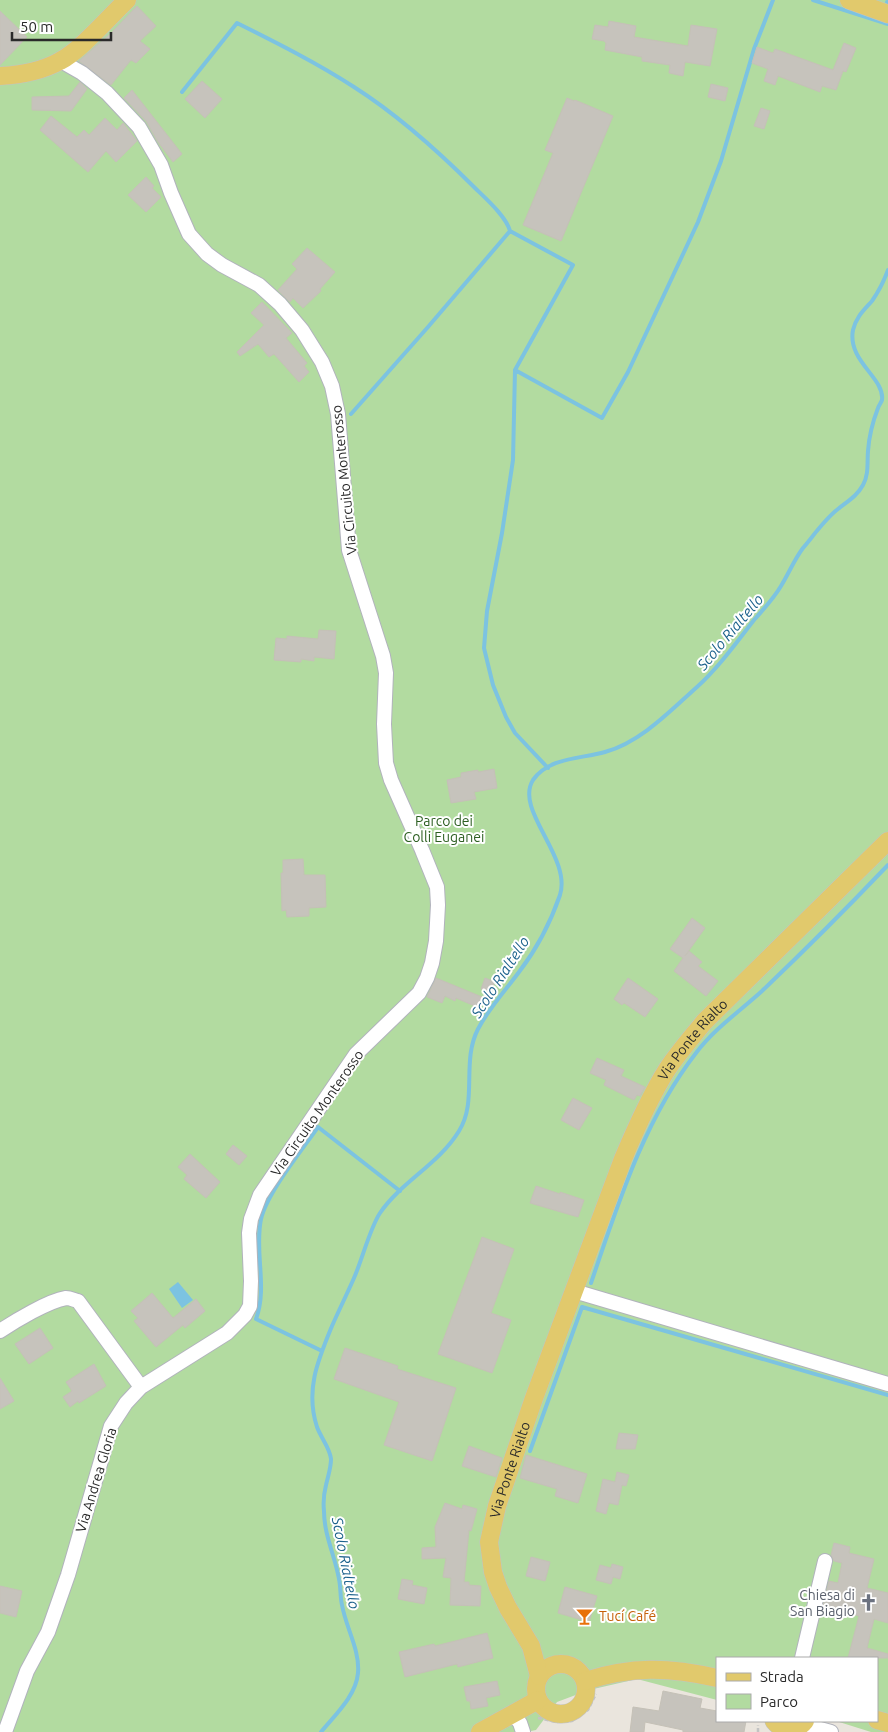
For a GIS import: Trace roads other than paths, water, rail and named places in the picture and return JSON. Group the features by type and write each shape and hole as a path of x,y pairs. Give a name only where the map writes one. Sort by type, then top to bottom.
{"main road":[{"path":"0,76 12,76 38,70 61,61 127,0"},
{"path":"849,0 888,14"},
{"name":"Via Ponte Rialto","path":"539,1676 531,1646 508,1608 498,1587 493,1572 489,1542 497,1506 524,1425 633,1135 668,1068 704,1022 888,841"},
{"name":"Via Ponte Rialto","path":"531,1646 556,1664"},
{"path":"592,1686 571,1665 556,1664 544,1670 539,1676 536,1690 538,1700 552,1712 559,1714 573,1711 583,1702 587,1688 592,1686 616,1672 672,1670 716,1678"},
{"path":"480,1732 518,1723 538,1700"},
{"path":"774,1726 787,1729 798,1728 803,1723"}],"street":[{"name":"Via Circuito Monterosso","path":"61,61 82,73 107,93 139,127 161,165 189,234 207,254 222,265 259,285 280,304 302,330 322,362 332,386 338,414 349,550 383,656 386,673 384,724 386,763 390,780 437,887 436,941 432,963 423,986 407,1005 356,1054 255,1205 249,1234 250,1306 246,1315 227,1333 141,1387"},
{"path":"574,1291 888,1384"},
{"path":"0,1331 9,1324 48,1305 68,1298 78,1301 141,1387"},
{"name":"Via Andrea Gloria","path":"5,1732 27,1671 48,1632 68,1575 111,1426 126,1403 141,1387"},
{"path":"802,1657 826,1561"},
{"path":"803,1723 831,1732"}],"water":[{"path":"178,1282 193,1300 182,1308 169,1289"}],"waterway":[{"path":"515,370 602,418 628,372 698,222 721,161 754,49 773,0"},
{"path":"813,0 888,24"},
{"path":"182,92 237,23 311,61 386,109 460,173 500,213 510,231 573,265 515,370 513,460 502,533 487,611 484,648 493,685 506,717 515,733 548,768"},
{"path":"351,414 510,231"},
{"name":"Scolo Rialtello","path":"321,1732 353,1690 358,1673 358,1664 355,1647 341,1602 339,1579 324,1520 325,1488 331,1459 317,1427 314,1413 312,1400 315,1375 327,1339 380,1213 398,1192 451,1143 459,1131 468,1107 471,1055 478,1029 537,945 548,925 560,895 562,880 558,865 536,820 531,805 529,792 533,780 540,772 556,763 605,752 631,741 666,715 720,663 775,595 797,557 820,527 861,489 867,473 872,429 882,400 878,384 855,351 853,330 858,317 872,301 888,270"},
{"path":"591,1283 622,1193 647,1134 661,1106 696,1053 719,1028 794,960 888,865"},
{"path":"322,1351 256,1319 261,1295 259,1231 261,1219 270,1197 318,1127 400,1191"},
{"path":"530,1451 582,1307 888,1395"}],"place":[{"name":"Chiesa di San Biagio","path":"869,1603"},
{"name":"Tucí Café","path":"585,1616"}],"park label":[{"name":"Parco dei Colli Euganei","path":"444,830"}]}
